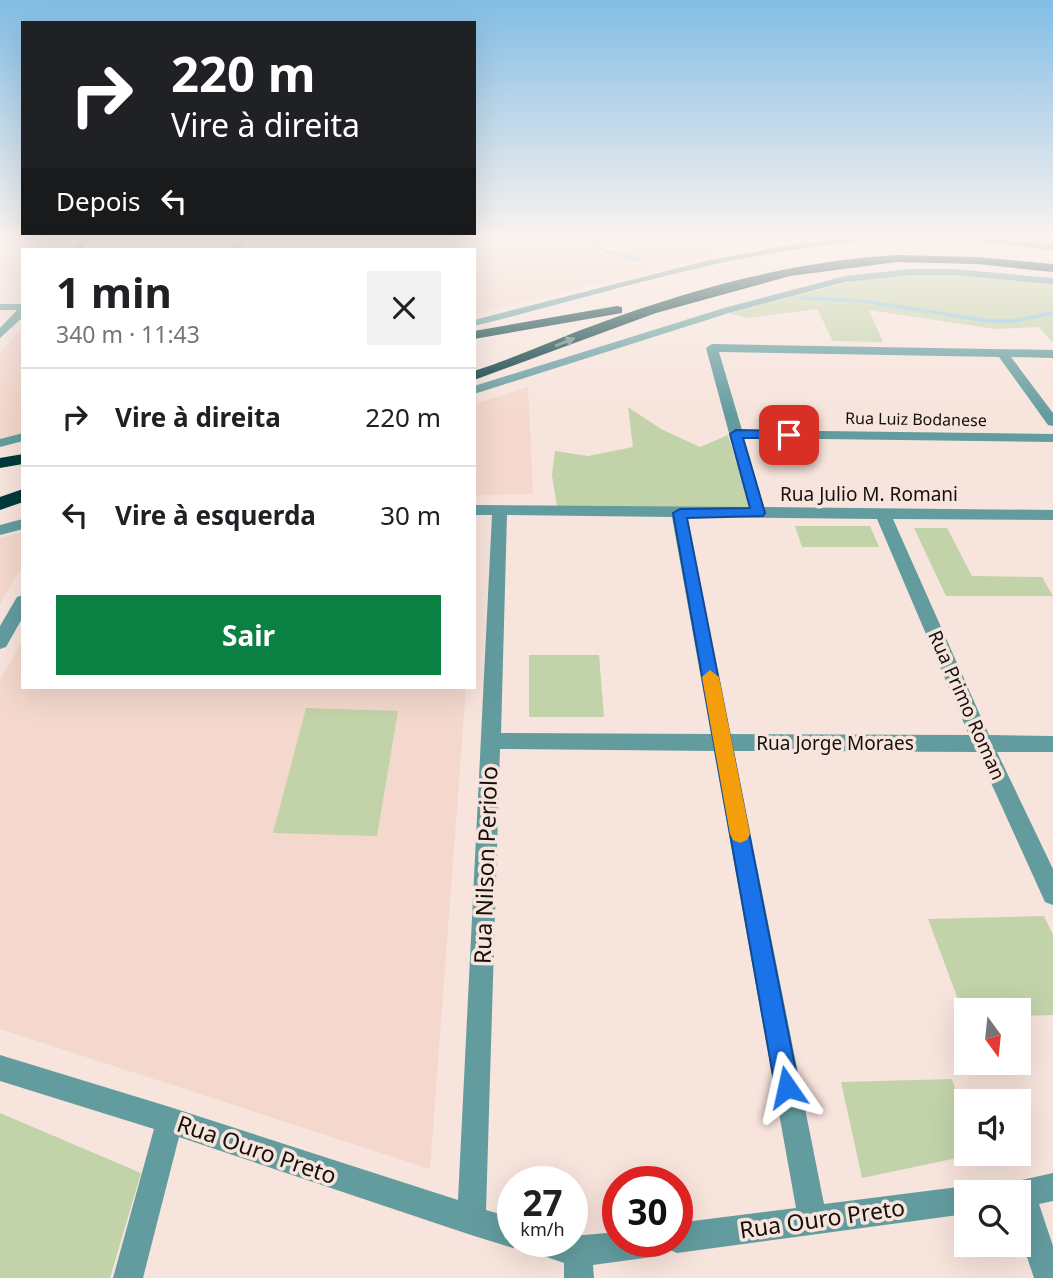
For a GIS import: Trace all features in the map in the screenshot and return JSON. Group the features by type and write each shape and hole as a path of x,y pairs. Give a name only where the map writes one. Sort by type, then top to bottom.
{"highway":[{"path":"476,335 595,315 668,296"},
{"path":"476,375 627,318 705,296"},
{"path":"476,336 502,347 507,359 502,367"},
{"path":"0,463 21,460"},
{"path":"0,504 21,496"}],"street":[{"path":"476,322 581,296"},
{"path":"476,389 728,310 782,296"},
{"path":"0,307 21,309"},
{"path":"0,335 21,311"},
{"path":"758,513 712,348 1053,354"},
{"path":"1002,353 1053,422"},
{"name":"Rua Luiz Bodanese","path":"736,434 1053,438"},
{"path":"0,443 21,437"},
{"name":"Rua Julio M. Romani","path":"476,510 1053,515"},
{"name":"Rua Nilson Periolo","path":"471,1221 500,510"},
{"path":"680,513 812,1219"},
{"name":"Rua Primo Roman","path":"883,514 982,742 1053,894"},
{"path":"0,530 21,525"},
{"path":"0,642 21,605"},
{"name":"Rua Jorge Moraes","path":"490,741 1053,744"},
{"name":"Rua Ouro Preto","path":"0,1068 170,1120 497,1228"},
{"path":"128,1278 170,1120"},
{"path":"1031,1191 1053,1187"},
{"name":"Rua Ouro Preto","path":"693,1236 954,1201"},
{"path":"1031,1225 1049,1278"},
{"path":"578,1265 605,1257"}],"shaded area":[{"path":"476,296 550,296 476,314"},
{"path":"21,329 21,434 0,439 0,353"},
{"path":"528,387 533,494 476,495 476,403"},
{"path":"21,533 21,568 0,604 0,538"},
{"path":"21,643 21,689 466,689 430,1169 0,1029 0,680"}],"green space":[{"path":"796,296 1053,296 1053,343 1039,327 995,329 869,310 883,342 833,341 817,309 749,318 728,313"},
{"path":"628,407 661,429 700,447 728,435 751,507 557,507 552,475 555,451 588,456 633,447"},
{"path":"795,526 870,526 879,547 802,547"},
{"path":"914,528 947,528 972,576 1042,577 1053,596 946,596"},
{"path":"529,655 599,655 604,717 529,717"},
{"path":"306,708 398,711 377,836 273,833"},
{"path":"1044,916 1053,935 1053,1015 1031,1016 1031,998 958,998 928,919"},
{"path":"952,1079 955,1089 954,1159 862,1178 841,1082"},
{"path":"0,1113 141,1173 110,1278 0,1278"}],"waterway":[{"path":"802,298 863,301 988,321 1015,321 1053,313"}],"slow traffic":[{"path":"710,677 740,834"}],"route":[{"path":"787,1087 680,513 758,513 736,434 789,435"}]}
